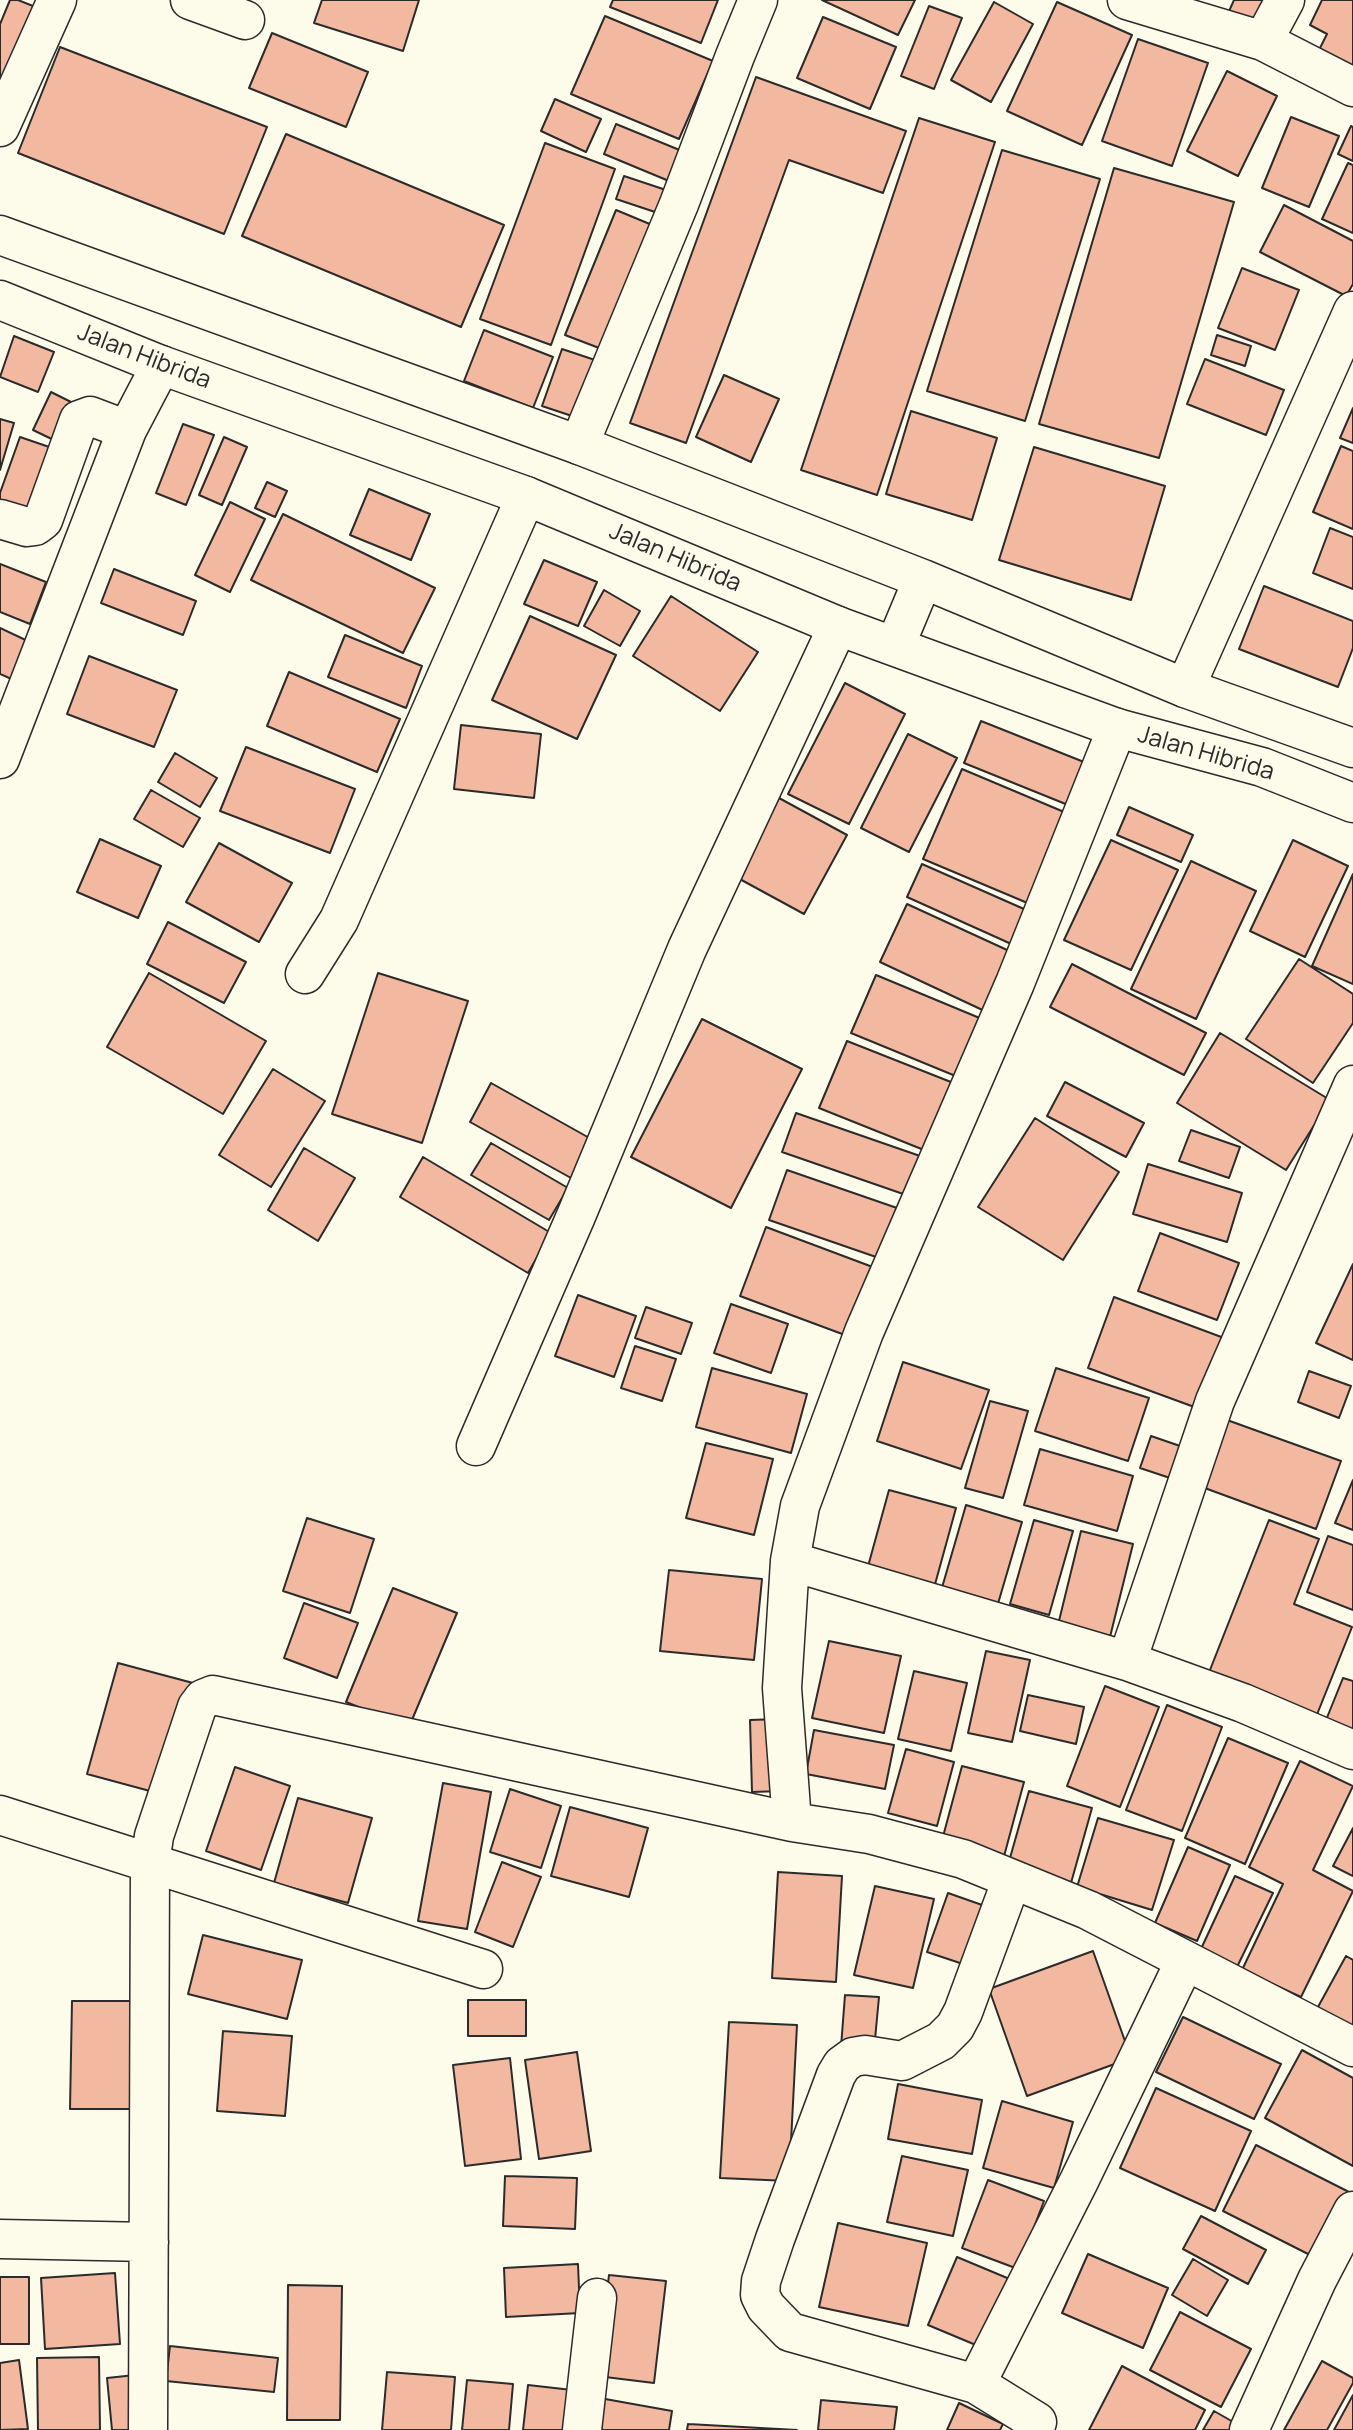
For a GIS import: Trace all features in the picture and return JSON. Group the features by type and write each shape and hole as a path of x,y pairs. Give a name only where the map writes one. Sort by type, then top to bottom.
{"street":[{"path":"0,127 57,0"},
{"path":"190,0 245,20"},
{"path":"579,445 679,204 734,56 758,0"},
{"path":"1127,0 1263,41 1353,87"},
{"path":"1263,41 1285,0"},
{"path":"0,235 579,445 923,579 1185,688 1353,748"},
{"name":"Jalan Hibrida","path":"0,300 161,365 526,496 838,626 1117,728 1262,767 1353,803"},
{"path":"1185,688 1353,311"},
{"path":"0,759 127,430 161,365"},
{"path":"0,519 27,527 35,526 43,520 79,420 90,416 127,430"},
{"path":"305,974 339,919 526,496"},
{"path":"895,646 923,579"},
{"path":"476,1446 576,1216 687,949 838,626"},
{"path":"792,1822 782,1688 790,1561 800,1506 864,1332 1015,983 1117,728"},
{"path":"1127,1661 1215,1401 1353,1085"},
{"path":"790,1561 1127,1661 1243,1703 1353,1751"},
{"path":"148,2430 150,1864 154,1836 197,1707 203,1699 213,1695 223,1695 792,1822 869,1834 963,1859 1087,1910 1353,2047"},
{"path":"0,1815 483,1969"},
{"path":"1013,1879 963,2012 955,2026 941,2041 902,2061 865,2055 853,2057 842,2065 836,2075 761,2281 760,2295 765,2307 790,2332 976,2384 1037,2422"},
{"path":"976,2384 1079,2181 1185,1961"},
{"path":"1249,2430 1317,2280 1353,2211"},
{"path":"0,2239 149,2242"},
{"path":"582,2430 597,2298"}],"building":[{"path":"10,0 18,0 43,10 0,113 0,24"},
{"path":"322,0 419,0 403,51 314,23"},
{"path":"613,0 718,0 701,43 610,7"},
{"path":"822,0 915,0 898,35"},
{"path":"1234,0 1273,0 1258,32 1226,18"},
{"path":"1322,0 1353,0 1353,70 1318,52 1327,34 1310,25"},
{"path":"994,2 1033,24 991,102 951,80"},
{"path":"1057,2 1132,35 1082,145 1007,111"},
{"path":"929,6 962,18 934,89 901,76"},
{"path":"605,16 713,61 679,139 571,94"},
{"path":"823,17 896,47 870,109 797,78"},
{"path":"272,33 368,72 346,127 249,88"},
{"path":"1138,39 1208,63 1172,166 1102,141"},
{"path":"60,47 267,127 224,234 18,153"},
{"path":"1227,71 1277,96 1238,176 1187,151"},
{"path":"756,77 906,131 883,193 789,160 686,443 630,423"},
{"path":"555,99 601,119 586,152 541,131"},
{"path":"1291,117 1339,136 1309,207 1262,188"},
{"path":"919,118 995,142 877,495 801,470"},
{"path":"616,124 682,151 669,181 604,154"},
{"path":"1351,126 1353,127 1353,161 1338,154"},
{"path":"286,134 504,225 461,327 242,236"},
{"path":"545,143 615,169 551,345 480,319"},
{"path":"1002,150 1100,179 1025,421 927,391"},
{"path":"1348,163 1353,165 1353,233 1322,219"},
{"path":"1114,168 1234,202 1159,458 1039,424"},
{"path":"624,176 669,191 661,214 616,199"},
{"path":"1284,205 1353,241 1353,284 1346,296 1260,252"},
{"path":"616,210 657,227 607,351 565,335"},
{"path":"1242,268 1299,290 1275,350 1218,328"},
{"path":"484,330 553,357 533,408 464,381"},
{"path":"1217,335 1251,346 1245,366 1211,355"},
{"path":"14,336 54,352 38,392 0,377"},
{"path":"562,349 604,363 584,420 542,406"},
{"path":"1205,359 1284,390 1266,435 1187,404"},
{"path":"724,375 779,399 751,462 696,437"},
{"path":"51,392 81,407 62,444 33,430"},
{"path":"1353,408 1353,443 1340,438"},
{"path":"911,411 997,438 972,520 886,494"},
{"path":"0,419 14,423 0,470"},
{"path":"183,424 214,435 186,505 156,493"},
{"path":"20,437 61,451 37,519 0,506 0,493"},
{"path":"224,437 247,447 222,505 199,495"},
{"path":"1341,446 1353,451 1353,529 1313,512"},
{"path":"1034,447 1165,486 1131,600 999,560"},
{"path":"267,482 287,491 275,517 255,508"},
{"path":"369,489 430,514 411,560 350,535"},
{"path":"230,502 265,519 230,592 195,575"},
{"path":"283,514 435,588 403,653 251,580"},
{"path":"1330,528 1353,537 1353,589 1313,573"},
{"path":"544,560 597,582 578,626 524,604"},
{"path":"0,564 46,582 30,624 0,612"},
{"path":"114,569 196,601 183,635 101,603"},
{"path":"1264,586 1353,621 1353,648 1338,687 1239,649"},
{"path":"604,590 640,611 620,646 584,626"},
{"path":"671,596 758,652 720,711 633,656"},
{"path":"530,616 616,655 577,739 492,700"},
{"path":"0,628 34,644 16,681 0,674"},
{"path":"345,635 422,666 406,708 328,677"},
{"path":"89,656 177,690 154,747 67,714"},
{"path":"289,672 400,719 377,772 267,726"},
{"path":"845,683 905,714 849,824 788,794"},
{"path":"981,721 1094,766 1078,809 964,763"},
{"path":"461,725 541,734 534,798 454,789"},
{"path":"908,734 957,758 909,852 861,828"},
{"path":"246,747 355,789 330,853 220,811"},
{"path":"175,753 217,778 200,807 158,782"},
{"path":"962,769 1076,817 1037,907 923,859"},
{"path":"151,790 200,818 183,847 134,819"},
{"path":"779,798 847,835 804,914 736,877"},
{"path":"1129,807 1193,835 1181,862 1117,835"},
{"path":"100,839 161,866 138,918 77,892"},
{"path":"1111,840 1178,870 1131,970 1064,940"},
{"path":"1293,840 1348,866 1305,957 1250,931"},
{"path":"219,843 292,883 259,942 186,902"},
{"path":"1191,861 1256,891 1196,1019 1131,989"},
{"path":"922,864 1033,913 1018,947 907,897"},
{"path":"1353,874 1353,984 1312,966"},
{"path":"907,904 1018,955 991,1014 880,962"},
{"path":"168,922 246,962 224,1003 147,964"},
{"path":"1299,959 1353,994 1353,1023 1313,1083 1246,1039"},
{"path":"1072,964 1206,1033 1184,1075 1050,1007"},
{"path":"149,973 266,1041 223,1114 107,1047"},
{"path":"378,973 468,1001 422,1143 332,1114"},
{"path":"876,975 982,1019 958,1077 851,1033"},
{"path":"702,1019 802,1069 731,1208 631,1157"},
{"path":"1220,1033 1330,1100 1286,1170 1177,1103"},
{"path":"847,1041 956,1084 929,1152 819,1108"},
{"path":"273,1069 325,1101 271,1187 219,1155"},
{"path":"1065,1082 1144,1123 1126,1157 1047,1116"},
{"path":"491,1083 593,1140 571,1178 470,1122"},
{"path":"796,1113 923,1157 909,1196 782,1152"},
{"path":"1035,1118 1119,1172 1063,1260 978,1207"},
{"path":"1191,1130 1240,1147 1229,1178 1179,1161"},
{"path":"491,1143 568,1188 549,1220 471,1175"},
{"path":"304,1148 355,1178 318,1241 268,1210"},
{"path":"423,1157 551,1233 528,1273 400,1197"},
{"path":"1148,1164 1242,1193 1227,1242 1133,1214"},
{"path":"787,1170 897,1208 879,1258 769,1220"},
{"path":"766,1227 878,1269 853,1338 740,1296"},
{"path":"1160,1233 1239,1263 1217,1320 1138,1291"},
{"path":"1353,1264 1353,1360 1316,1343"},
{"path":"578,1295 636,1316 614,1377 555,1356"},
{"path":"1114,1297 1224,1338 1197,1408 1088,1368"},
{"path":"731,1304 788,1324 771,1373 714,1353"},
{"path":"646,1307 692,1323 681,1354 635,1338"},
{"path":"635,1346 676,1359 662,1401 621,1388"},
{"path":"903,1362 989,1390 961,1469 877,1441"},
{"path":"712,1368 807,1394 791,1453 696,1427"},
{"path":"1056,1368 1149,1398 1128,1461 1035,1431"},
{"path":"1309,1371 1351,1386 1339,1418 1298,1402"},
{"path":"990,1401 1028,1411 1003,1498 965,1488"},
{"path":"1227,1420 1341,1461 1316,1529 1202,1487"},
{"path":"1151,1436 1183,1447 1173,1479 1140,1468"},
{"path":"706,1443 773,1459 754,1535 686,1518"},
{"path":"1040,1449 1133,1476 1117,1531 1024,1505"},
{"path":"1353,1480 1353,1530 1335,1523"},
{"path":"889,1490 956,1508 934,1588 867,1570"},
{"path":"966,1505 1022,1522 997,1607 941,1591"},
{"path":"307,1518 374,1539 350,1613 283,1591"},
{"path":"1034,1520 1073,1531 1049,1615 1010,1604"},
{"path":"1269,1520 1319,1539 1294,1604 1352,1627 1316,1717 1208,1675"},
{"path":"1081,1531 1133,1544 1109,1641 1057,1629"},
{"path":"1328,1536 1353,1545 1353,1610 1307,1592"},
{"path":"669,1570 762,1579 754,1660 660,1651"},
{"path":"393,1588 457,1613 409,1727 346,1702"},
{"path":"304,1603 358,1623 337,1678 284,1658"},
{"path":"829,1641 901,1656 884,1733 812,1718"},
{"path":"986,1651 1030,1660 1012,1742 968,1733"},
{"path":"118,1663 193,1683 161,1794 87,1774"},
{"path":"914,1671 967,1683 951,1751 898,1739"},
{"path":"1343,1678 1353,1681 1353,1736 1324,1725"},
{"path":"1105,1686 1159,1707 1120,1807 1067,1786"},
{"path":"1028,1695 1084,1707 1076,1744 1020,1731"},
{"path":"1167,1705 1222,1727 1182,1831 1126,1810"},
{"path":"779,1719 781,1791 752,1792 750,1720"},
{"path":"814,1730 894,1745 885,1789 806,1774"},
{"path":"1228,1738 1288,1763 1245,1864 1185,1838"},
{"path":"906,1749 954,1762 937,1826 888,1813"},
{"path":"1300,1761 1353,1786 1313,1870 1353,1891 1301,1997 1242,1970 1283,1884 1249,1867"},
{"path":"962,1766 1024,1782 1003,1860 941,1844"},
{"path":"235,1767 290,1786 261,1870 206,1851"},
{"path":"443,1783 491,1792 467,1929 418,1921"},
{"path":"510,1789 561,1806 541,1868 490,1852"},
{"path":"1029,1791 1092,1808 1071,1883 1008,1865"},
{"path":"298,1798 372,1818 348,1903 274,1883"},
{"path":"570,1807 648,1828 629,1897 551,1876"},
{"path":"1098,1818 1174,1840 1152,1910 1077,1887"},
{"path":"1353,1828 1353,1876 1333,1866"},
{"path":"1188,1847 1230,1865 1197,1941 1155,1923"},
{"path":"502,1862 541,1877 513,1947 475,1932"},
{"path":"778,1872 842,1876 836,1982 772,1978"},
{"path":"1235,1876 1273,1893 1237,1967 1200,1951"},
{"path":"875,1886 934,1899 913,1988 854,1975"},
{"path":"948,1893 985,1906 963,1964 927,1952"},
{"path":"203,1935 302,1960 287,2019 188,1994"},
{"path":"1093,1951 1131,2058 1027,2096 989,1989"},
{"path":"1346,1956 1353,1960 1353,2038 1313,2016"},
{"path":"845,1995 879,1997 874,2050 841,2047"},
{"path":"468,2000 526,2000 526,2036 468,2036"},
{"path":"72,2001 140,2001 139,2109 70,2109"},
{"path":"1183,2017 1281,2064 1254,2119 1156,2072"},
{"path":"729,2022 797,2025 789,2181 720,2178"},
{"path":"223,2031 292,2036 285,2116 217,2111"},
{"path":"1302,2050 1353,2078 1353,2166 1265,2118"},
{"path":"577,2052 591,2151 539,2159 525,2060"},
{"path":"510,2058 521,2159 465,2166 453,2065"},
{"path":"898,2084 982,2100 972,2154 888,2139"},
{"path":"1156,2088 1251,2131 1215,2211 1120,2168"},
{"path":"1002,2101 1073,2122 1054,2188 983,2168"},
{"path":"1256,2145 1349,2192 1316,2258 1223,2211"},
{"path":"902,2156 968,2170 953,2236 887,2222"},
{"path":"505,2176 577,2178 575,2229 503,2226"},
{"path":"988,2180 1044,2201 1018,2269 962,2248"},
{"path":"1201,2216 1266,2250 1248,2284 1183,2249"},
{"path":"838,2223 927,2243 908,2326 819,2307"},
{"path":"1088,2254 1168,2288 1143,2348 1062,2313"},
{"path":"957,2257 1012,2280 983,2348 928,2325"},
{"path":"1193,2259 1228,2280 1207,2316 1172,2295"},
{"path":"578,2264 580,2313 506,2317 504,2268"},
{"path":"115,2273 120,2344 45,2349 41,2278"},
{"path":"609,2275 666,2281 654,2383 597,2376"},
{"path":"0,2277 29,2277 29,2344 0,2344"},
{"path":"288,2285 342,2286 340,2420 287,2420"},
{"path":"1180,2312 1251,2349 1221,2407 1150,2370"},
{"path":"170,2346 278,2358 274,2392 166,2381"},
{"path":"99,2357 100,2430 38,2430 37,2358"},
{"path":"19,2360 28,2429 0,2430 0,2363"},
{"path":"1322,2361 1353,2378 1353,2383 1327,2430 1284,2430"},
{"path":"1122,2366 1205,2410 1195,2430 1089,2430"},
{"path":"387,2372 455,2377 451,2430 382,2430"},
{"path":"135,2375 141,2430 112,2430 107,2378"},
{"path":"467,2380 513,2384 509,2430 462,2430"},
{"path":"528,2385 572,2390 568,2430 523,2430"},
{"path":"1353,2395 1353,2430 1334,2430"},
{"path":"594,2397 672,2411 669,2430 588,2430"},
{"path":"821,2400 897,2407 894,2430 818,2430"},
{"path":"959,2403 1003,2424 1000,2430 947,2430"},
{"path":"1214,2411 1235,2423 1231,2430 1203,2430"},
{"path":"688,2424 797,2430 687,2430"}]}
